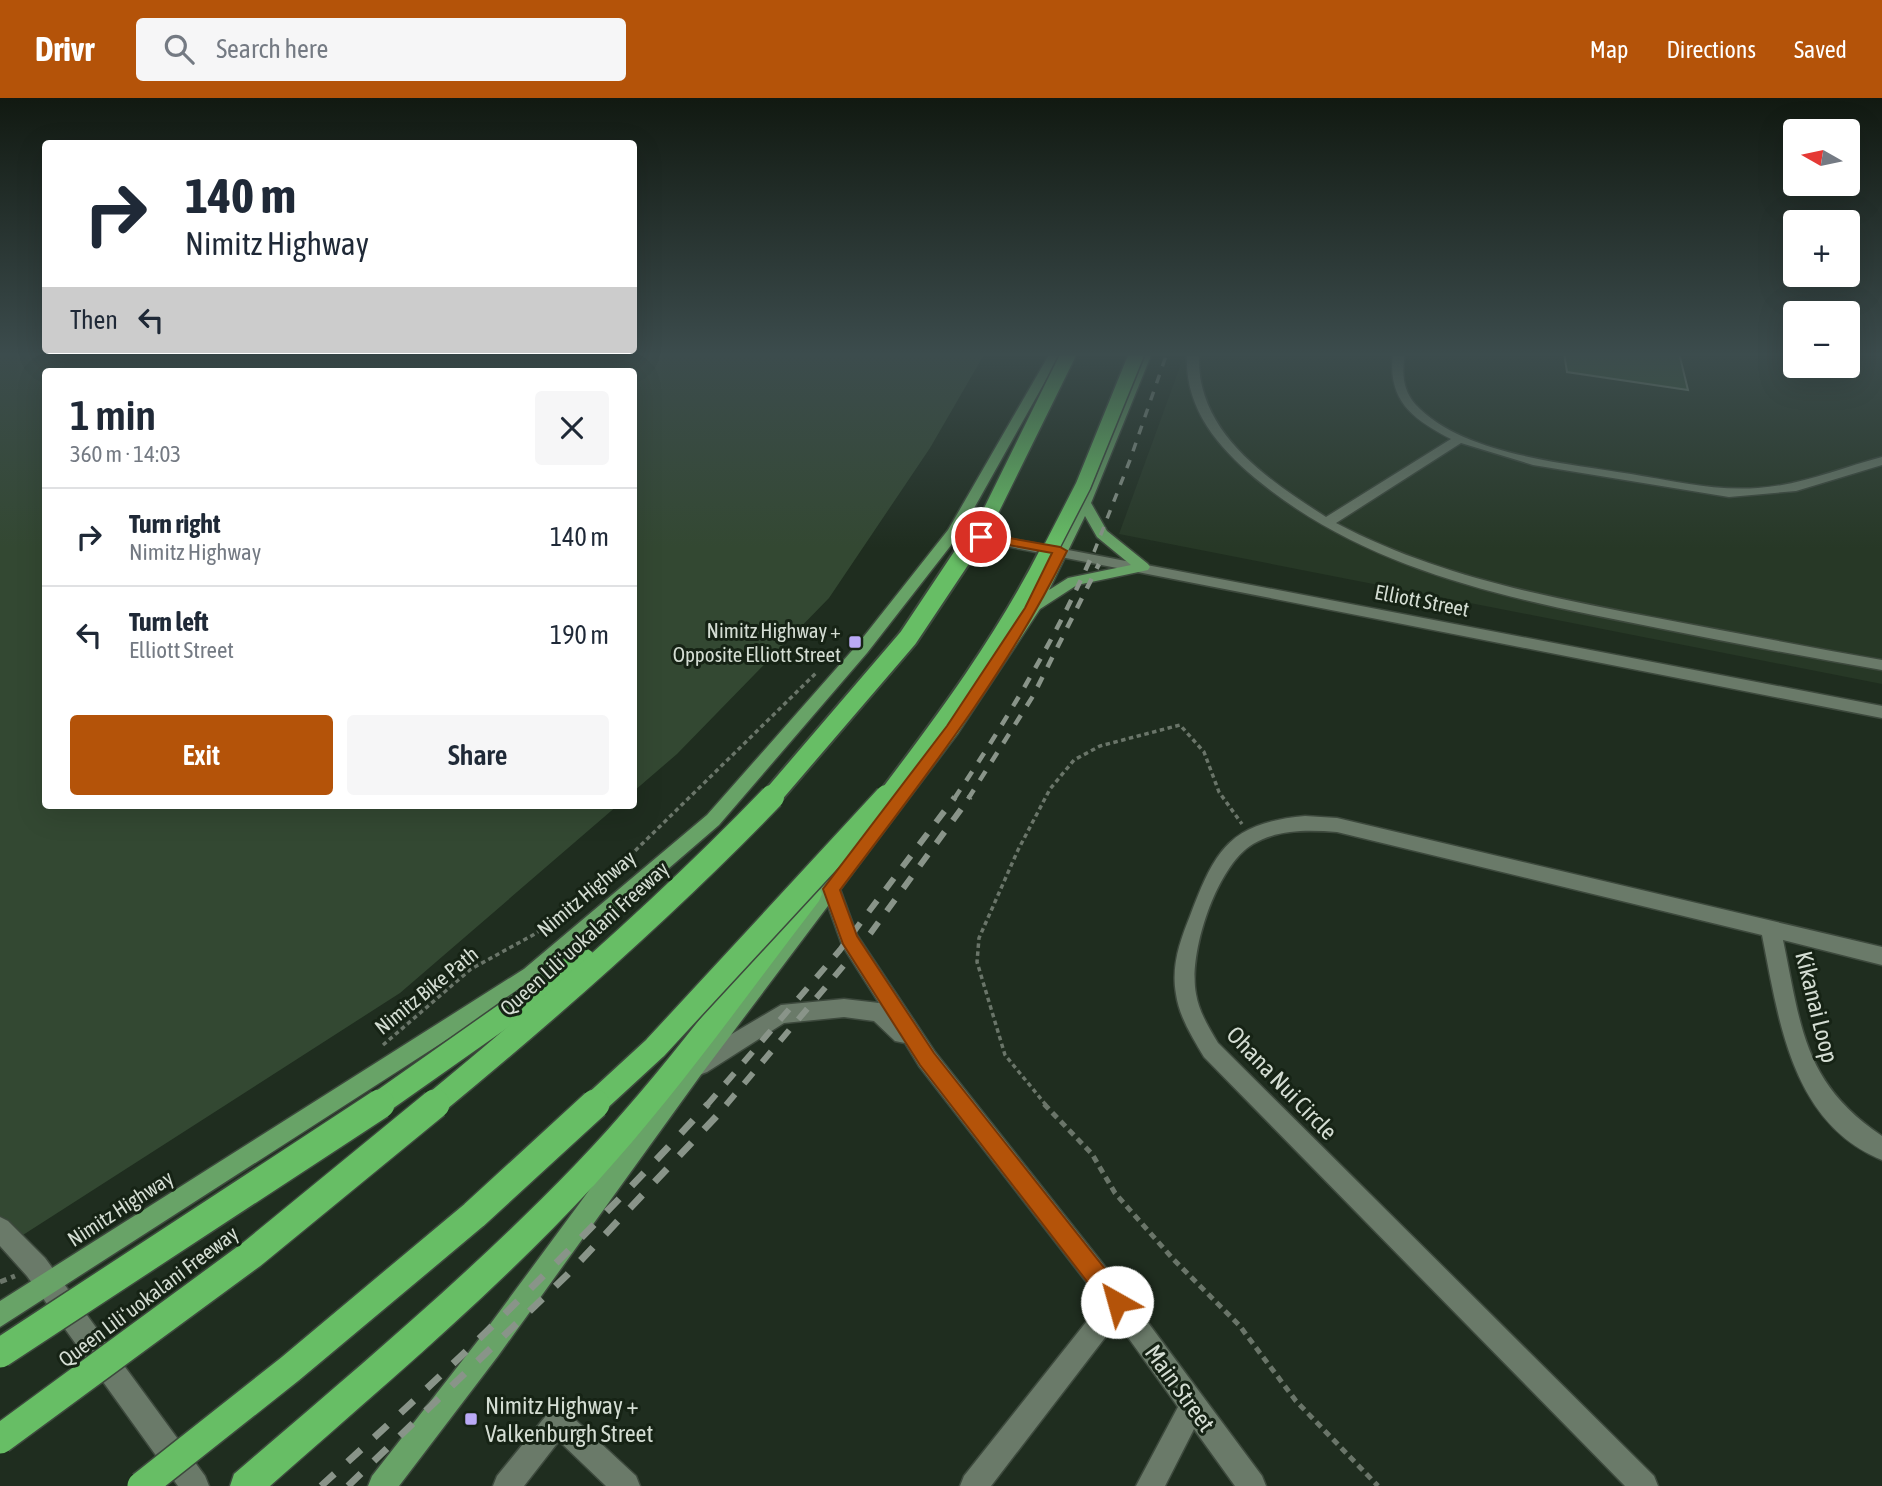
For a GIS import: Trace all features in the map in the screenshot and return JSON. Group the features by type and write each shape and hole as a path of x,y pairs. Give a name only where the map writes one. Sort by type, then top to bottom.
{"highway":[{"name":"Queen Liliʻuokalani Freeway","path":"0,1439 91,1375 262,1245 498,1052 694,878 777,792 908,638 988,517 1037,418"},
{"path":"246,1486 507,1253 586,1172 650,1097 942,725 1032,586 1083,486 1111,418"},
{"path":"142,1486 290,1369 474,1215 654,1048 881,804"},
{"path":"0,1353 315,1147 459,1049 694,878"}],"main road":[{"name":"Nimitz Highway","path":"0,1315 43,1276 531,975 713,820 862,649 954,532 1019,418"},
{"path":"382,1486 489,1347 692,1069 953,729 1032,609 1084,503 1119,418"},
{"path":"1084,503 1102,534 1143,567"},
{"path":"1032,609 1059,588 1073,581 1143,567"}],"street":[{"path":"1208,418 1222,440 1271,487 1326,523 1368,544 1428,568 1523,597 1882,665"},
{"path":"1426,418 1460,438 1522,459 1733,493 1754,493 1835,479 1882,461"},
{"path":"1326,523 1460,438"},
{"name":"Elliott Street","path":"954,532 1882,712"},
{"name":"Ohana Nui Circle","path":"1644,1486 1225,1065 1200,1033 1186,999 1183,974 1186,950 1219,866 1239,844 1252,836 1283,825 1337,825 1882,956"},
{"name":"Main Street","path":"831,889 849,939 927,1059 1117,1302 1252,1486"},
{"name":"Kikanai Loop","path":"1771,930 1804,1072 1819,1097 1836,1115 1855,1132 1882,1149"},
{"name":"Main Street","path":"692,1069 781,1013 844,1008 879,1012 927,1059"},
{"path":"0,1229 43,1276 195,1486"},
{"path":"974,1486 1117,1302"},
{"path":"1150,1486 1193,1405"},
{"path":"507,1486 558,1421 626,1486"}],"path":[{"name":"Nimitz Bike Path","path":"377,1051 471,969 533,935 584,901 817,673"},
{"path":"1252,836 1219,792 1204,752 1180,725 1100,746 1074,760 1050,789 1018,850 979,938 977,962 1005,1055 1056,1118 1092,1154 1115,1193 1174,1260 1239,1325 1296,1401 1378,1486"},
{"path":"0,1282 43,1276"}],"shaded area":[{"path":"0,418 42,418 42,809 613,809 400,993 12,1242 0,1229"},
{"path":"637,418 947,418 829,598 677,754 637,788"},
{"path":"1161,418 1882,418 1882,684 1119,534"}],"railway":[{"path":"1094,552 1145,418"},
{"path":"954,799 1030,678 1094,551"},
{"path":"968,799 1033,696 1099,564"},
{"path":"707,1105 840,950 955,797"},
{"path":"726,1105 867,938 970,797"},
{"path":"321,1486 519,1300 708,1104"},
{"path":"348,1486 567,1275 728,1104"}],"place":[{"name":"Nimitz Highway + Opposite Elliott Street","path":"855,642"},
{"name":"Nimitz Highway + Valkenburgh Street","path":"471,1419"}],"route":[{"path":"981,537 1060,551 1032,609 953,729 831,889 849,939 927,1059 1117,1302"}]}
